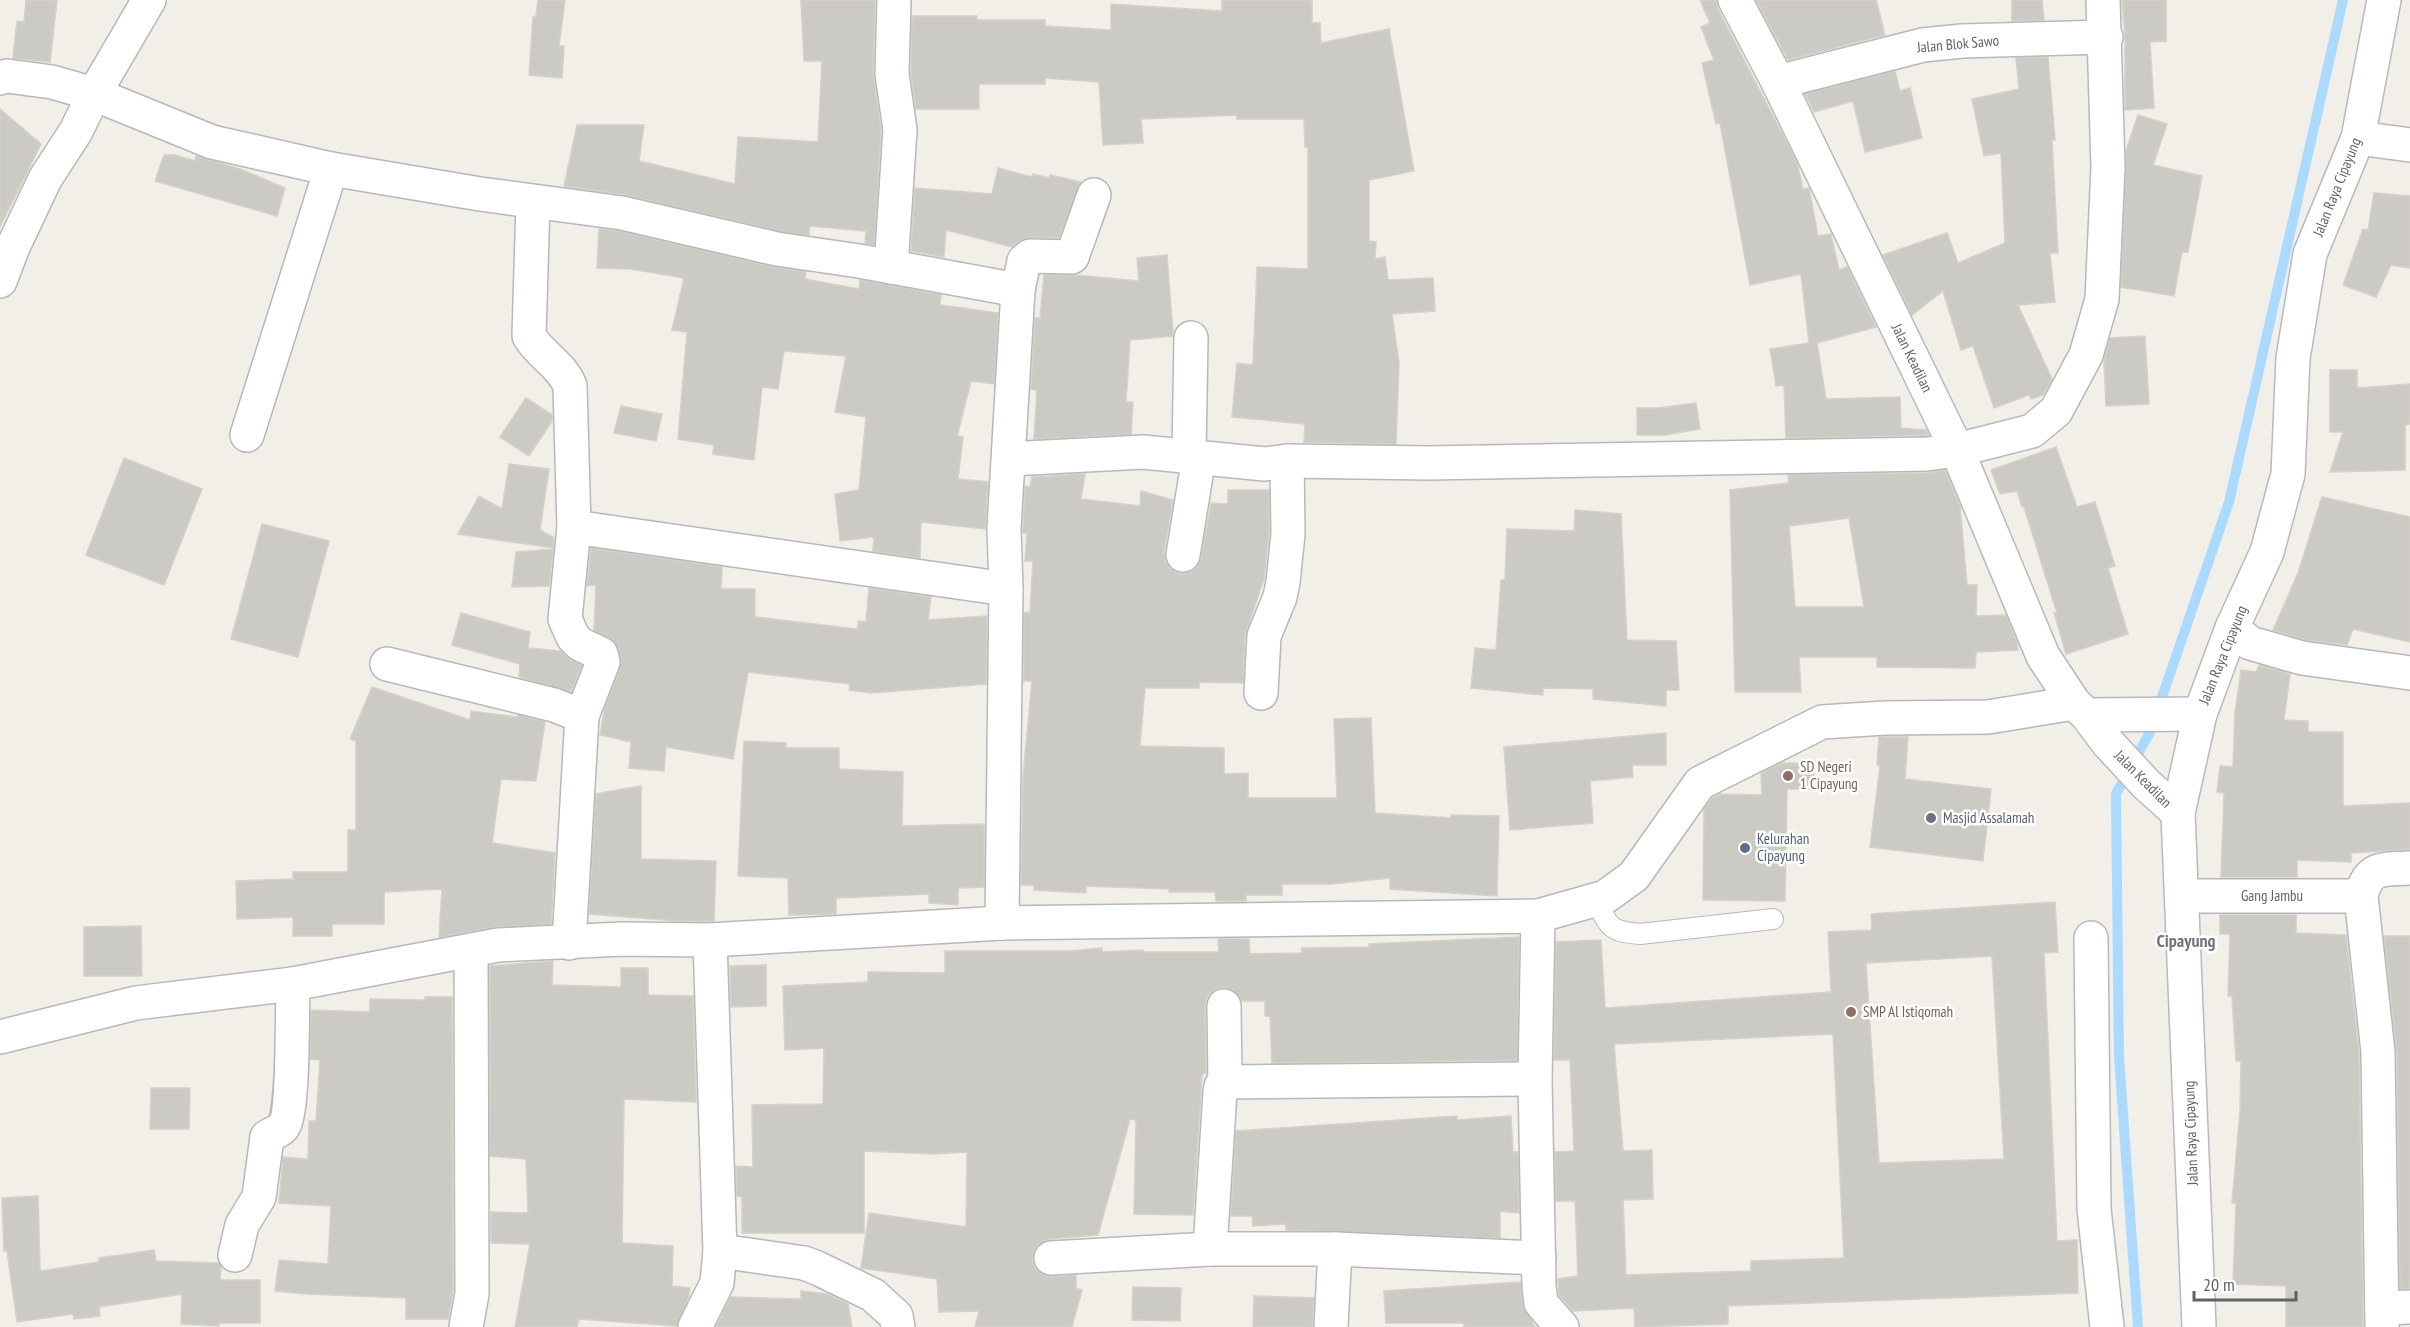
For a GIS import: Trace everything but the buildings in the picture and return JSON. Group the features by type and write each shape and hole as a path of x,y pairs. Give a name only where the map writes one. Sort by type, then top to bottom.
{"street":[{"path":"0,282 13,247 45,179 76,131 94,94 149,0"},
{"path":"891,267 900,130 892,74 894,0"},
{"name":"Jalan Keadilan","path":"1735,0 1778,82 1957,450 2043,656 2108,743 2146,784 2178,813"},
{"path":"1008,459 1143,452 1265,464 1287,461 1441,463 1927,454 1957,450 2032,431 2056,411 2086,355 2102,299 2108,167 2106,37 2103,0"},
{"name":"Jalan Raya Cipayung","path":"2199,1327 2178,813 2186,714 2232,628 2267,552 2288,474 2294,358 2310,254 2358,138 2384,0"},
{"name":"Jalan Blok Sawo","path":"1778,82 1923,45 1962,41 2106,37"},
{"path":"0,78 8,76 52,82 94,94 212,142 331,169 533,202 622,213 777,249 1018,290"},
{"path":"2358,138 2410,145"},
{"path":"247,435 331,169"},
{"path":"1002,923 1006,589 1004,528 1018,290 1024,261 1030,256 1072,258 1094,195"},
{"path":"533,202 529,336 536,347 558,366 570,386 574,527 565,619 576,640 601,654 603,662 582,716 569,943"},
{"path":"1183,555 1194,456 1191,338"},
{"path":"1261,693 1264,636 1280,597 1283,582 1288,534 1287,461"},
{"path":"574,527 1006,589"},
{"path":"2232,628 2250,643 2302,658 2410,673"},
{"path":"387,664 554,705 582,716"},
{"path":"0,1037 136,1003 292,984 498,945 533,942 569,943 622,939 710,940 1002,923 1538,916 1605,897 1634,876 1700,783 1822,722 1885,718 1988,717 2081,709 2121,713 2186,714"},
{"path":"2391,1314 2378,1052 2361,896 2366,880 2378,870 2410,868"},
{"name":"Gang Jambu","path":"2182,896 2361,896"},
{"path":"1538,916 1535,1079 1540,1303 1562,1327"},
{"path":"2091,938 2094,1209 2107,1327"},
{"path":"695,1327 717,1283 720,1251 710,940"},
{"path":"466,1327 472,1294 471,951"},
{"path":"235,1255 242,1225 252,1205 259,1197 267,1137 284,1126 287,1117 290,1097 292,984"},
{"path":"1209,1248 1220,1092 1225,1082 1224,1006"},
{"path":"1225,1082 1535,1079"},
{"path":"1051,1258 1209,1248 1335,1248 1539,1258"},
{"path":"1331,1327 1335,1248"},
{"path":"720,1251 804,1263 817,1268 873,1294 896,1316 898,1327"}],"lane":[{"path":"1596,901 1609,925 1619,932 1641,933 1773,919"}],"waterway":[{"path":"2138,1327 2119,1057 2116,794 2150,732 2229,502 2343,0"}],"place":[{"name":"SD Negeri 1 Cipayung","path":"1788,776"},
{"name":"Masjid Assalamah","path":"1931,818"},
{"name":"Kelurahan Cipayung","path":"1745,848"},
{"name":"SMP Al Istiqomah","path":"1851,1012"}],"district":[{"name":"Cipayung","path":"2186,941"}]}
